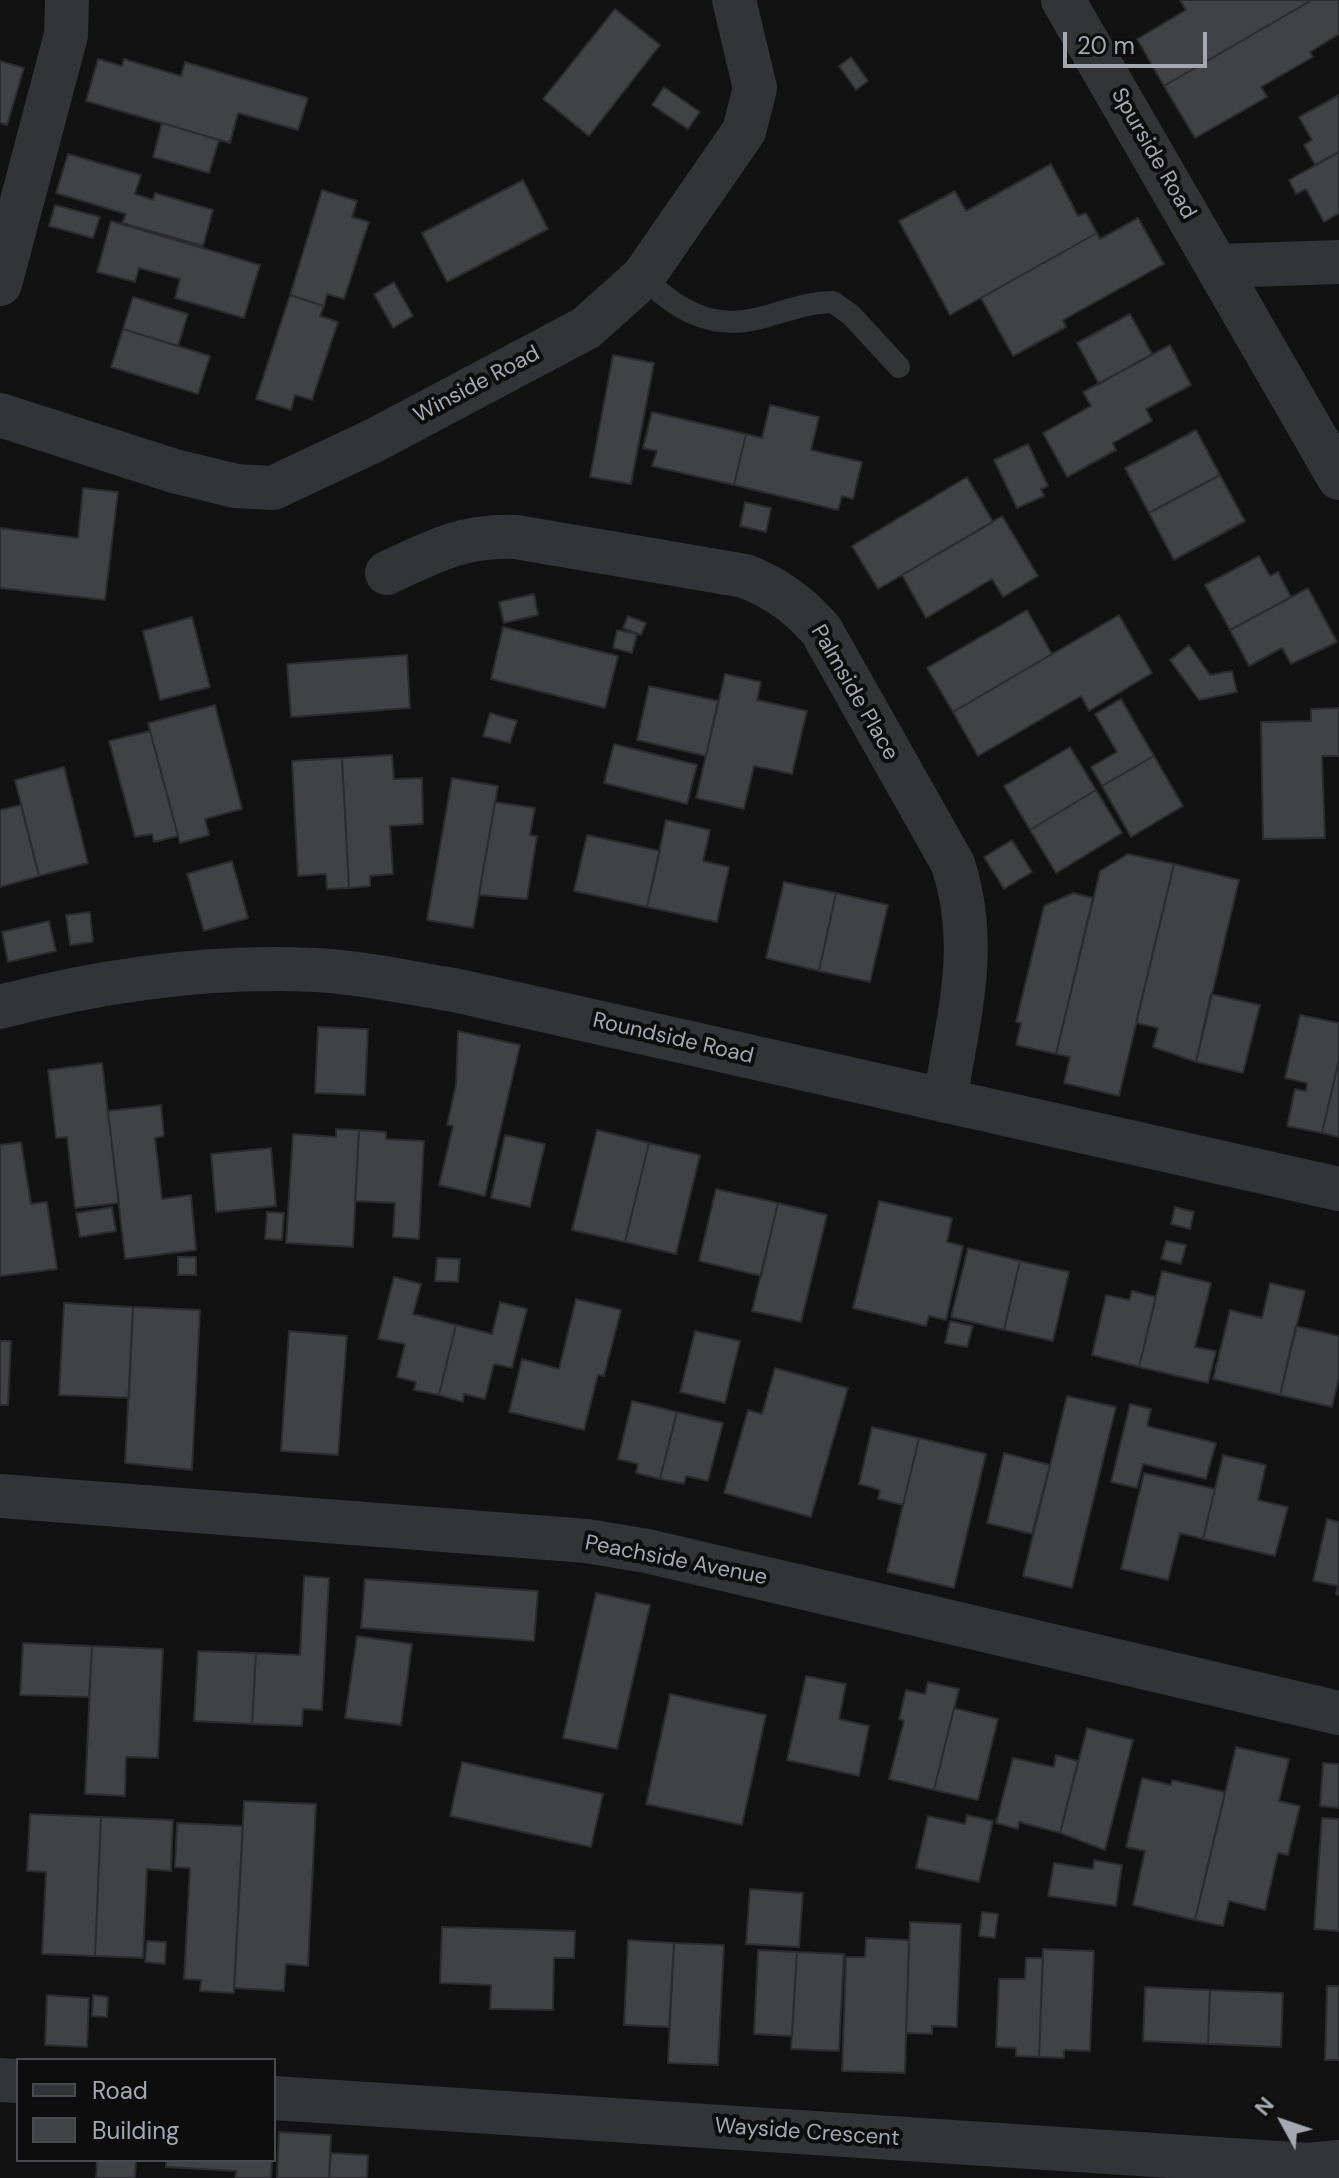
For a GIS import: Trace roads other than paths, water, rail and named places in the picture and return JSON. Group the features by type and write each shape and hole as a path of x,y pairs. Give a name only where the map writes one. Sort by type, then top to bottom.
{"street":[{"path":"0,284 66,35 67,0"},
{"name":"Winside Road","path":"0,415 174,471 236,486 273,488 375,440 586,328 643,277 744,131 755,88 734,0"},
{"name":"Spurside Road","path":"1063,0 1339,478"},
{"path":"1218,266 1339,262"},
{"name":"Palmside Place","path":"387,573 449,543 482,536 516,537 745,576 775,588 798,604 821,630 953,864 965,903 968,952 945,1101"},
{"name":"Roundside Road","path":"0,1007 52,993 170,973 317,970 454,990 1339,1189"},
{"name":"Peachside Avenue","path":"0,1496 587,1541 647,1551 1339,1713"},
{"name":"Wayside Crescent","path":"276,2098 1308,2165 1339,2162"}],"lane":[{"path":"643,277 686,313 715,319 758,319 797,305 833,302 851,315 899,367"}]}
